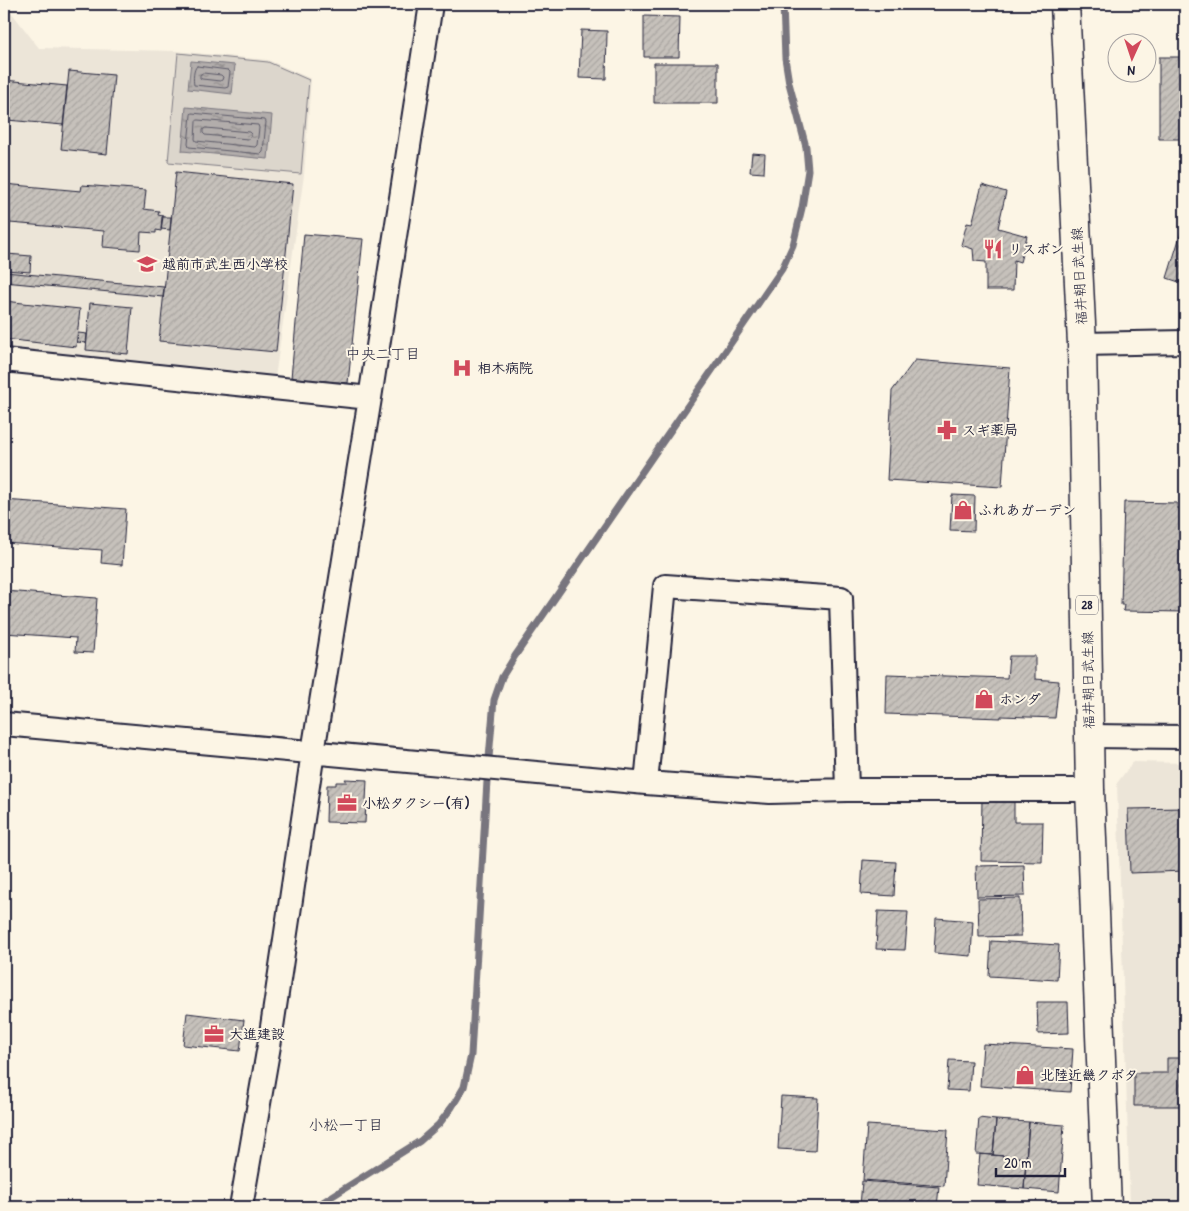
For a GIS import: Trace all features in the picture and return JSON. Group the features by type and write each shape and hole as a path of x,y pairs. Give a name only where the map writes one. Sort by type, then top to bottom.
{"main road":[{"name":"福井朝日武生線","path":"1065,4 1082,344 1090,790 1107,1207"}],"street":[{"path":"241,1207 270,1040 430,4"},
{"path":"1082,344 1185,342"},
{"path":"4,360 370,398"},
{"path":"646,783 665,586 841,598 847,790"},
{"path":"4,724 646,783 770,792 847,790 1090,790"},
{"path":"1089,736 1185,737"}],"shaded area":[{"name":"越前市武生西小学校","path":"8,8 39,48 176,51 268,60 311,79 304,175 275,378 4,352 4,9"},
{"path":"178,53 268,62 309,80 301,174 168,162"},
{"path":"1133,762 1185,763 1185,1207 1130,1207 1117,783"}],"water":[{"path":"191,61 235,65 232,94 188,89"},
{"path":"186,107 272,115 268,159 182,151"}],"building":[{"path":"644,16 680,17 679,57 644,57"},
{"path":"581,30 607,31 606,79 579,78"},
{"path":"1159,57 1185,57 1185,139 1159,139"},
{"path":"654,63 718,63 718,103 654,103"},
{"path":"69,71 114,75 107,154 61,149"},
{"path":"4,80 67,86 63,125 7,120 4,143"},
{"path":"752,153 765,154 764,173 750,172"},
{"name":"越前市武生西小学校","path":"176,172 293,184 276,352 159,341"},
{"name":"越前市武生西小学校","path":"4,184 81,191 82,185 146,190 144,209 159,211 158,215 163,216 161,231 156,230 156,233 141,232 140,250 103,247 104,231 10,223 7,254 31,256 30,272 6,270 4,288"},
{"path":"982,185 1006,192 998,228 1027,236 1020,262 1014,260 1013,290 986,290 986,262 974,261 973,249 961,245 967,223 972,224"},
{"name":"越前市武生西小学校","path":"162,217 171,217 170,230 161,229"},
{"path":"1185,220 1185,284 1167,278"},
{"path":"304,234 363,239 348,383 291,378"},
{"name":"越前市武生西小学校","path":"5,272 164,287 163,297 4,282"},
{"path":"4,301 80,309 76,347 4,339"},
{"path":"90,303 132,307 128,354 86,350"},
{"path":"78,333 87,334 86,343 77,342"},
{"path":"915,360 1010,368 1002,487 887,480 892,391"},
{"path":"952,495 975,496 974,531 950,530"},
{"path":"4,500 126,509 122,565 101,563 102,550 4,543"},
{"path":"1124,502 1177,503 1177,508 1185,508 1185,612 1123,611 1124,605 1121,605"},
{"path":"4,591 97,598 93,653 75,652 76,638 4,633"},
{"path":"1009,656 1035,656 1035,679 1059,681 1055,718 886,714 887,674 1007,678"},
{"path":"345,779 367,780 365,823 326,822 327,785 336,785 336,782 347,782"},
{"path":"982,798 1014,798 1014,822 1043,822 1042,862 981,861"},
{"path":"1185,808 1185,871 1130,873 1128,809"},
{"path":"863,860 896,862 894,896 861,894"},
{"path":"1024,865 1025,896 977,897 976,866"},
{"path":"1020,898 1021,936 979,937 978,899"},
{"path":"878,911 908,912 905,950 876,949"},
{"path":"936,918 973,921 971,956 934,953"},
{"path":"991,941 1059,945 1057,980 989,976"},
{"path":"1037,1002 1068,1002 1069,1033 1038,1034"},
{"path":"187,1013 244,1020 240,1051 183,1045"},
{"path":"983,1044 1073,1049 1070,1092 980,1086"},
{"path":"1167,1058 1185,1058 1185,1106 1134,1106 1134,1073 1167,1073"},
{"path":"949,1060 971,1061 969,1091 947,1090"},
{"path":"781,1096 818,1098 815,1151 778,1149"},
{"path":"979,1118 996,1120 993,1155 976,1154"},
{"path":"996,1120 1029,1122 1026,1158 993,1155"},
{"path":"1029,1122 1064,1125 1059,1192 1024,1189"},
{"path":"867,1125 948,1130 944,1186 863,1180"},
{"path":"980,1154 1026,1158 1024,1189 977,1185"},
{"path":"862,1181 939,1187 937,1207 860,1207"},
{"path":"965,1204 1016,1207 965,1207"}],"waterway":[{"path":"315,1207 420,1141 439,1124 464,1087 471,1055 487,781 494,700 502,677 782,269 793,245 802,208 808,170 806,147 789,83 785,58 783,4"}],"place":[{"name":"リスボン","path":"993,249"},
{"name":"越前市武生西小学校","path":"147,264"},
{"name":"相木病院","path":"462,368"},
{"name":"スギ薬局","path":"947,430"},
{"name":"ふれあガーデン","path":"963,510"},
{"name":"ホンダ","path":"984,699"},
{"name":"小松タクシー(有)","path":"347,803"},
{"name":"大進建設","path":"214,1034"},
{"name":"北陸近畿クボタ","path":"1025,1075"}],"district":[{"name":"中央二丁目","path":"383,354"},
{"name":"小松一丁目","path":"346,1125"}]}
